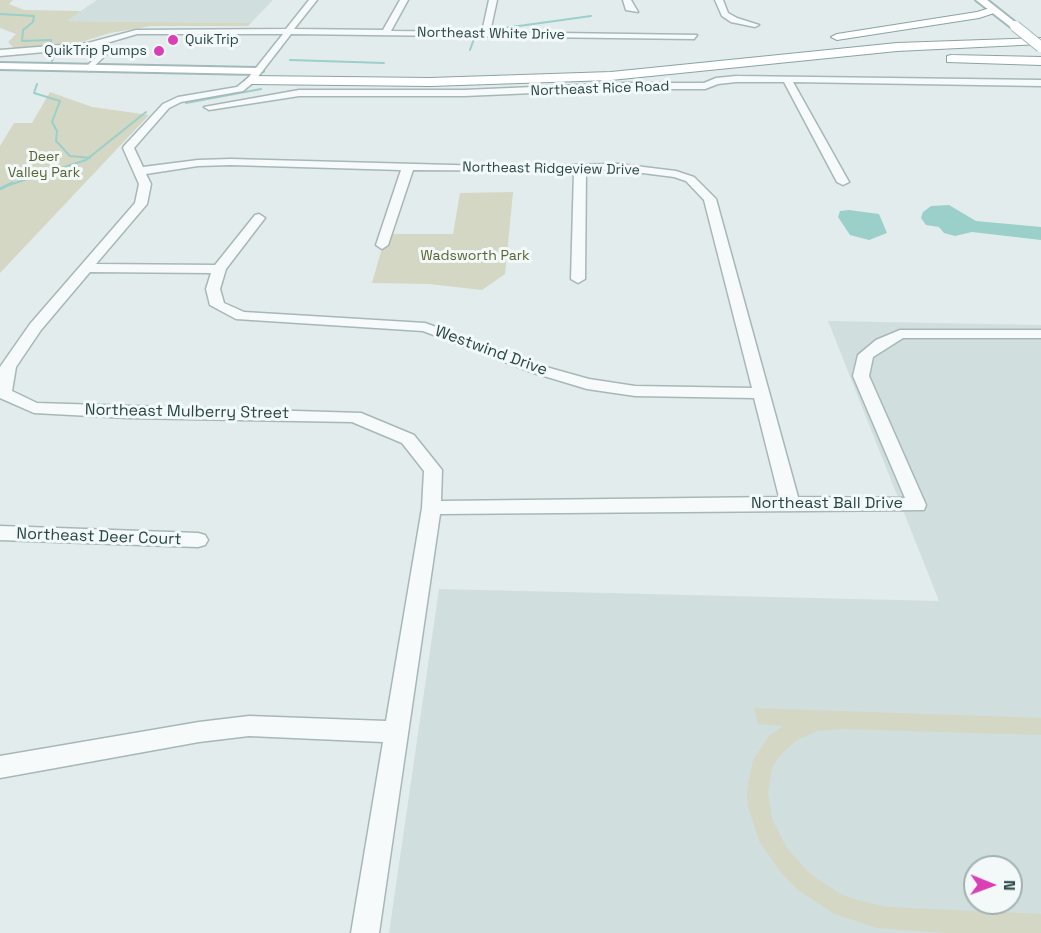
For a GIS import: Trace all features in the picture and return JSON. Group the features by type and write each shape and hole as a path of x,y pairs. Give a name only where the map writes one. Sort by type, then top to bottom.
{"highway":[{"path":"969,16 987,3"},
{"path":"822,40 969,16 1011,23"},
{"path":"254,76 487,72 625,65 897,39 1041,33"},
{"path":"254,76 530,79 656,72 897,47 1041,41"},
{"path":"711,57 788,45"},
{"path":"756,62 863,58 1041,62"}],"main road":[{"path":"987,3 1041,47"},
{"path":"0,66 254,76"},
{"path":"0,76 254,76"}],"street":[{"path":"254,76 313,0"},
{"path":"386,33 404,0"},
{"path":"486,34 493,0"},
{"path":"627,0 629,8 635,10"},
{"path":"719,0 725,14 734,20 755,25"},
{"name":"Northeast White Drive","path":"0,53 40,52 90,45 148,30 694,37"},
{"path":"89,68 102,55 98,47 90,45"},
{"name":"Northeast Mulberry Street","path":"254,76 240,88 178,100 160,112 128,148 141,171 145,184 141,204 35,327 8,367 1,394 34,408 128,413 355,417 408,439 433,470 431,508 365,933"},
{"name":"Northeast Rice Road","path":"160,112 299,93 464,93 626,86 705,86 716,81 736,79 1041,83"},
{"path":"787,80 843,182"},
{"name":"Northeast Ridgeview Drive","path":"141,171 198,163 231,162 408,168 580,169 619,167 676,174 690,179 710,200 790,503"},
{"path":"382,245 408,168"},
{"path":"578,279 580,169"},
{"path":"84,268 219,269 259,218"},
{"name":"Westwind Drive","path":"219,269 213,289 217,305 241,316 425,327 540,370 587,384 635,391 760,393"},
{"name":"Northeast Ball Drive","path":"431,508 790,503 917,505 861,376 866,355 881,342 900,334 934,332 1041,334"},
{"name":"Northeast Deer Court","path":"0,533 198,540"},
{"path":"0,767 249,726 396,732"}],"shaded area":[{"path":"97,0 273,0 251,23 66,21"},
{"path":"828,321 1041,325 1041,933 389,933 439,589 939,601"}],"green space":[{"path":"0,0 13,0 9,4 24,10 81,11 67,21 251,23 248,26 151,26 110,33 78,43 15,49 8,42 16,34 0,28"},
{"name":"Deer Valley Park","path":"50,92 92,107 149,115 0,273 0,146 14,123 32,123"},
{"name":"Wadsworth Park","path":"513,192 505,274 482,290 429,284 372,283 386,234 453,234 460,193"},
{"path":"754,708 1041,718 1041,735 843,729 817,731 795,741 778,758 772,768 768,792 772,819 786,847 808,872 837,892 853,899 886,907 963,910 963,915 1041,914 1041,933 947,933 877,928 835,914 798,890 783,875 759,841 748,807 747,790 753,760 769,736 783,726 758,724"}],"water":[{"path":"949,205 976,221 1041,227 1041,240 972,232 955,236 944,233 939,227 926,225 921,218 923,212 931,206"},
{"path":"840,211 879,214 887,233 869,240 850,235 838,217"}],"waterway":[{"path":"0,14 34,16 33,22 23,30 22,41 51,40 52,47"},
{"path":"497,29 591,16"},
{"path":"470,50 475,36"},
{"path":"52,61 55,54"},
{"path":"290,60 384,63"},
{"path":"37,84 34,93 60,101 52,122 57,131 56,141 70,156 89,158"},
{"path":"186,103 261,89"},
{"path":"89,158 146,112"},
{"path":"9,185 89,158"},
{"path":"0,189 12,183"}],"place":[{"name":"QuikTrip","path":"173,40"},
{"name":"QuikTrip Pumps","path":"159,51"}]}
